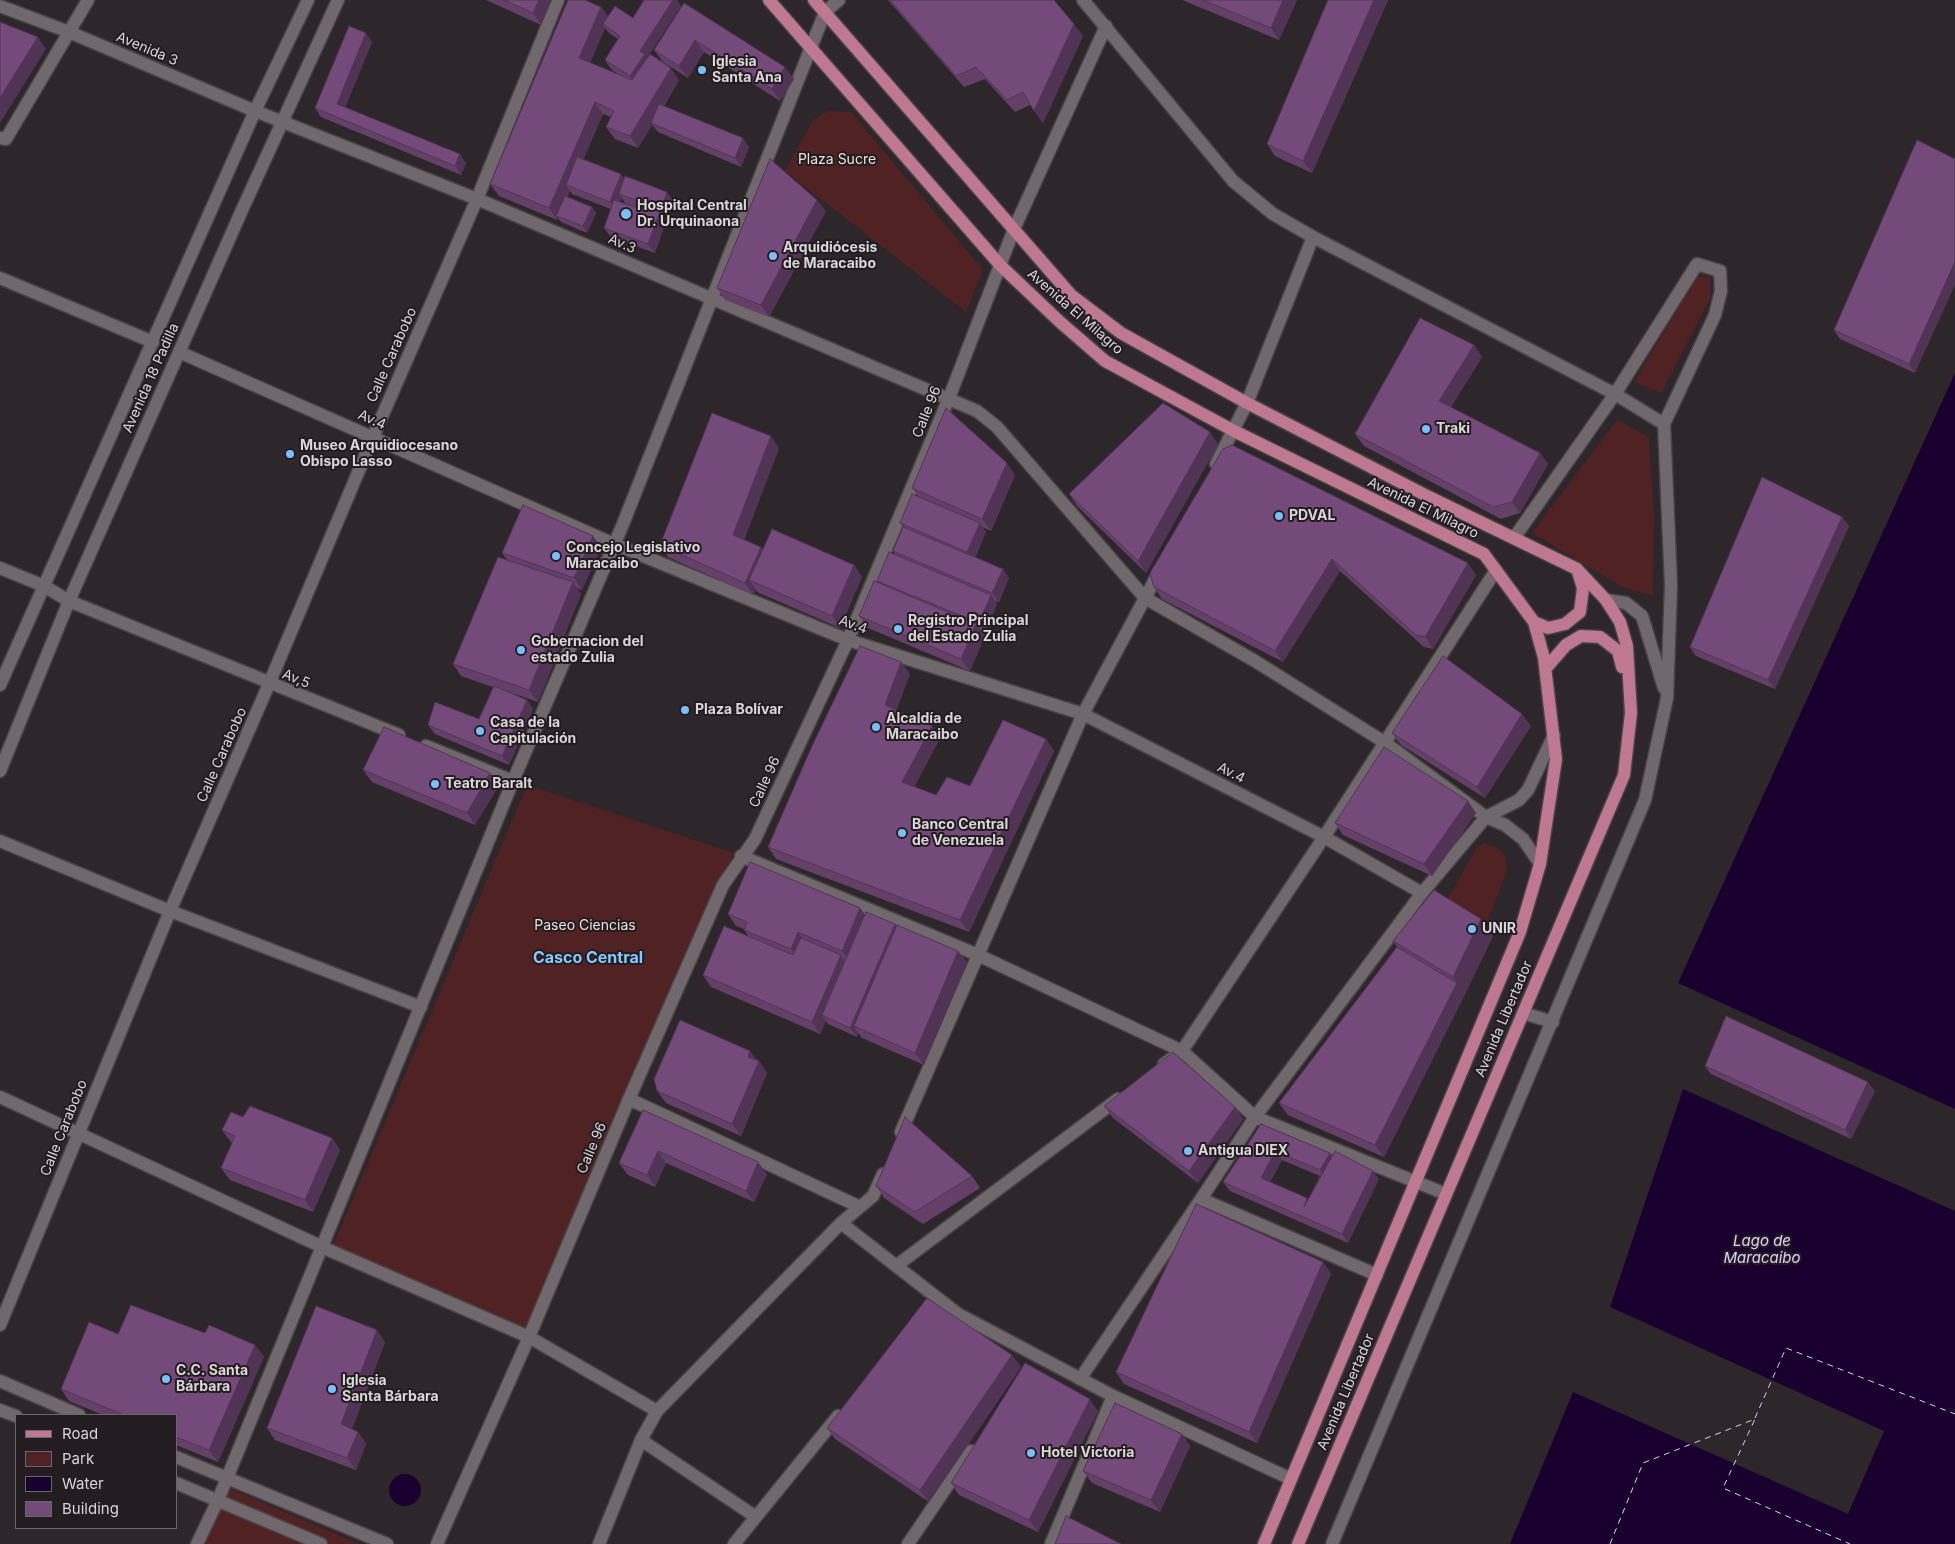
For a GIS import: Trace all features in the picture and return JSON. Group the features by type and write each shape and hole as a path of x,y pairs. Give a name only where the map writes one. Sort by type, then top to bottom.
{"main road":[{"name":"Avenida El Milagro","path":"769,0 811,51 855,97 1001,266 1046,310 1105,361 1234,430 1484,554 1496,570"},
{"name":"Avenida El Milagro","path":"814,0 1071,295 1114,327 1247,403 1514,538"},
{"name":"Avenida Libertador","path":"1298,1544 1624,775 1631,713 1627,646 1620,622 1606,600 1577,569 1514,538"},
{"path":"1534,622 1548,628 1565,624 1580,612 1583,588 1577,569"},
{"name":"Avenida Libertador","path":"1264,1544 1520,932 1540,864 1556,759 1546,668 1534,622 1496,570"},
{"path":"1546,668 1566,645 1581,636 1600,637 1618,651 1631,713"}],"street":[{"path":"0,138 6,139 88,0"},
{"name":"Avenida 18 Padilla","path":"0,685 255,110 308,0"},
{"name":"Avenida 18 Padilla","path":"0,771 69,601 338,0"},
{"name":"Calle Carabobo","path":"0,1325 170,911 477,199 558,0"},
{"path":"197,1544 218,1500 513,781 614,544 825,12 839,0"},
{"path":"1083,0 1234,181 1273,214 1313,238 1615,394 1664,424"},
{"name":"Avenida 3","path":"0,6 69,32 282,122"},
{"name":"Calle 96","path":"436,1544 529,1337 629,1099 723,885 741,856 755,839 848,640 949,398 1014,229 1106,26"},
{"name":"Av.3","path":"282,122 477,199 977,411 997,428 1145,598 1255,661 1384,742 1486,817 1505,825 1523,839 1540,864"},
{"path":"1210,475 1247,403 1313,238"},
{"path":"1332,1544 1645,800 1668,698 1671,585 1664,424 1716,315 1721,291 1720,272 1697,264 1615,394 1514,538"},
{"path":"0,278 153,342"},
{"name":"Av.4","path":"179,352 614,544 848,640 1083,714 1324,837 1422,893"},
{"path":"897,1142 1083,714 1168,554"},
{"name":"Av,5","path":"0,568 44,586 69,601 269,684 513,781"},
{"path":"1150,1075 1182,1051 1324,837 1496,570"},
{"path":"1606,600 1626,603 1642,616 1668,698"},
{"path":"1080,1379 1255,1117 1422,893 1486,817 1519,800 1528,790 1554,735"},
{"path":"0,841 170,911 421,1007"},
{"path":"741,856 978,955 1182,1051 1255,1117 1446,1194"},
{"path":"1523,1013 1553,1022"},
{"path":"896,1266 1126,1093"},
{"path":"0,1097 321,1247 529,1337 657,1411"},
{"path":"629,1099 860,1207"},
{"path":"599,1544 641,1440 657,1411 841,1223 873,1196 889,1160"},
{"path":"1201,1199 1377,1275"},
{"path":"841,1223 896,1266 931,1299 1033,1359 1080,1379 1112,1396 1291,1480"},
{"path":"0,1381 77,1414"},
{"path":"1051,1544 1112,1396"},
{"path":"738,1543 756,1517 847,1405"},
{"path":"0,1410 15,1416"},
{"path":"908,1544 980,1437"},
{"path":"641,1440 756,1517"},
{"path":"178,1458 387,1544"},
{"path":"178,1484 321,1544"}],"green space":[{"name":"Plaza Sucre","path":"828,111 851,112 983,270 966,312 785,171 813,120"},
{"path":"1697,277 1710,277 1711,297 1661,393 1634,382"},
{"path":"1617,420 1649,437 1654,515 1653,596 1622,587 1532,533"},
{"name":"Paseo Ciencias","path":"527,785 734,853 529,1336 331,1251"},
{"path":"1485,843 1497,848 1505,856 1507,870 1487,923 1446,902 1477,847"},
{"path":"224,1486 359,1544 199,1544"}],"water":[{"path":"1955,373 1955,1109 1678,983"},
{"name":"Lago de Maracaibo","path":"1683,1089 1955,1211 1955,1544 1510,1544 1573,1392 1848,1514 1884,1431 1610,1307"},
{"path":"405,1474 411,1475 416,1479 420,1484 420,1496 416,1501 411,1505 405,1506 399,1505 394,1501 390,1496 389,1490 390,1484 394,1479 399,1475"}],"building":[{"path":"504,0 539,0 533,13"},
{"path":"568,0 585,0 601,7 579,58 632,80 650,54 671,68 630,136 606,127 614,111 595,102 549,208 490,184"},
{"path":"644,0 673,0 640,51 645,54 630,76 605,60 620,36 603,24 615,6 633,18"},
{"path":"890,0 1054,0 1074,24 1034,111 1023,92 1007,100 976,67 956,76"},
{"path":"1203,0 1283,0 1271,28"},
{"path":"1328,0 1374,0 1303,161 1267,144"},
{"path":"684,3 785,67 772,89 695,40 679,66 654,50"},
{"path":"0,22 38,37 0,98"},
{"path":"349,26 366,33 337,104 460,154 455,166 315,108"},
{"path":"659,104 743,138 735,158 651,123"},
{"path":"1917,140 1955,159 1955,262 1909,364 1834,330"},
{"path":"577,157 621,174 610,202 566,185"},
{"name":"Arquidiócesis de Maracaibo","path":"770,159 817,200 761,305 717,288"},
{"path":"625,176 667,192 648,244 604,228 614,200 644,210 646,204 619,194"},
{"path":"565,196 592,207 583,226 556,216"},
{"name":"Traki","path":"1420,318 1474,345 1439,401 1540,453 1512,502 1493,507 1355,434"},
{"path":"1163,403 1210,432 1138,561 1069,494"},
{"path":"946,408 1007,463 982,519 912,488"},
{"path":"712,413 771,436 733,535 761,547 745,583 660,545"},
{"name":"PDVAL","path":"1232,445 1468,563 1425,637 1416,635 1332,559 1275,651 1154,587 1150,573 1223,449"},
{"path":"1762,477 1842,517 1768,680 1690,647"},
{"path":"912,494 980,523 967,552 900,523"},
{"name":"Concejo Legislativo Maracaibo","path":"523,505 593,536 574,578 502,553"},
{"path":"903,527 1003,569 992,593 893,551"},
{"path":"772,529 854,565 832,616 749,580"},
{"path":"889,552 991,595 979,623 877,581"},
{"path":"498,557 573,582 529,690 453,664"},
{"path":"874,581 976,624 961,659 859,616"},
{"name":"Banco Central de Venezuela","path":"860,646 901,662 885,705 932,726 902,782 936,795 947,777 970,786 1003,720 1046,739 960,920 768,847 812,746"},
{"path":"1443,656 1522,714 1477,787 1392,733"},
{"name":"Casa de la Capitulación","path":"494,686 527,700 502,756 428,725 435,702 479,719"},
{"name":"Teatro Baralt","path":"384,727 490,773 467,813 363,770"},
{"path":"1384,747 1468,801 1424,864 1335,823"},
{"path":"750,862 860,908 842,951 798,932 791,949 744,930 747,922 728,914"},
{"path":"1434,890 1481,919 1453,977 1393,941"},
{"path":"866,912 895,924 850,1028 822,1015"},
{"path":"897,925 958,951 915,1053 854,1026"},
{"path":"724,926 793,955 801,938 841,955 812,1022 703,975"},
{"path":"1397,947 1457,983 1375,1145 1279,1103"},
{"path":"1726,1016 1868,1082 1845,1130 1705,1066"},
{"path":"680,1020 750,1051 748,1057 759,1061 732,1124 657,1091 654,1079"},
{"name":"Antigua DIEX","path":"1173,1052 1235,1107 1189,1171 1104,1106"},
{"path":"250,1106 332,1138 305,1200 221,1168 235,1136 222,1130 231,1112 243,1117"},
{"path":"643,1110 758,1162 746,1191 658,1151 647,1175 619,1163"},
{"path":"905,1117 972,1176 915,1212 876,1186"},
{"path":"1261,1124 1330,1153 1320,1170 1275,1151 1261,1178 1307,1198 1304,1207 1335,1151 1373,1171 1342,1234 1223,1182"},
{"path":"1196,1204 1323,1262 1249,1432 1116,1372"},
{"path":"927,1298 1012,1355 920,1490 827,1428"},
{"name":"C.C. Santa Bárbara","path":"131,1305 205,1333 209,1325 255,1345 209,1450 178,1438 178,1414 122,1414 61,1389 89,1322 118,1334"},
{"name":"Iglesia Santa Bárbara","path":"316,1306 377,1330 341,1424 358,1432 347,1458 267,1428"},
{"name":"Hotel Victoria","path":"1025,1363 1090,1399 1029,1520 951,1483"},
{"path":"1115,1403 1182,1434 1151,1500 1083,1471"},
{"path":"1066,1516 1121,1544 1055,1544"}],"ferry route":[{"path":"1755,1418 1786,1348 1955,1414"},
{"path":"1610,1544 1643,1463 1755,1419 1723,1488 1850,1544"}],"place":[{"name":"Iglesia Santa Ana","path":"702,70"},
{"name":"Hospital Central Dr. Urquinaona","path":"626,214"},
{"name":"Arquidiócesis de Maracaibo","path":"773,256"},
{"name":"Traki","path":"1426,429"},
{"name":"Museo Arquidiocesano Obispo Lasso","path":"290,454"},
{"name":"PDVAL","path":"1279,516"},
{"name":"Concejo Legislativo Maracaibo","path":"556,556"},
{"name":"Registro Principal del Estado Zulia","path":"898,629"},
{"name":"Gobernacion del estado Zulia","path":"521,650"},
{"name":"Plaza Bolívar","path":"685,710"},
{"name":"Alcaldía de Maracaibo","path":"876,727"},
{"name":"Casa de la Capitulación","path":"480,731"},
{"name":"Teatro Baralt","path":"435,784"},
{"name":"Banco Central de Venezuela","path":"902,833"},
{"name":"UNIR","path":"1472,929"},
{"name":"Antigua DIEX","path":"1188,1151"},
{"name":"C.C. Santa Bárbara","path":"166,1379"},
{"name":"Iglesia Santa Bárbara","path":"332,1389"},
{"name":"Hotel Victoria","path":"1031,1453"}],"district":[{"name":"Casco Central","path":"588,958"}]}
